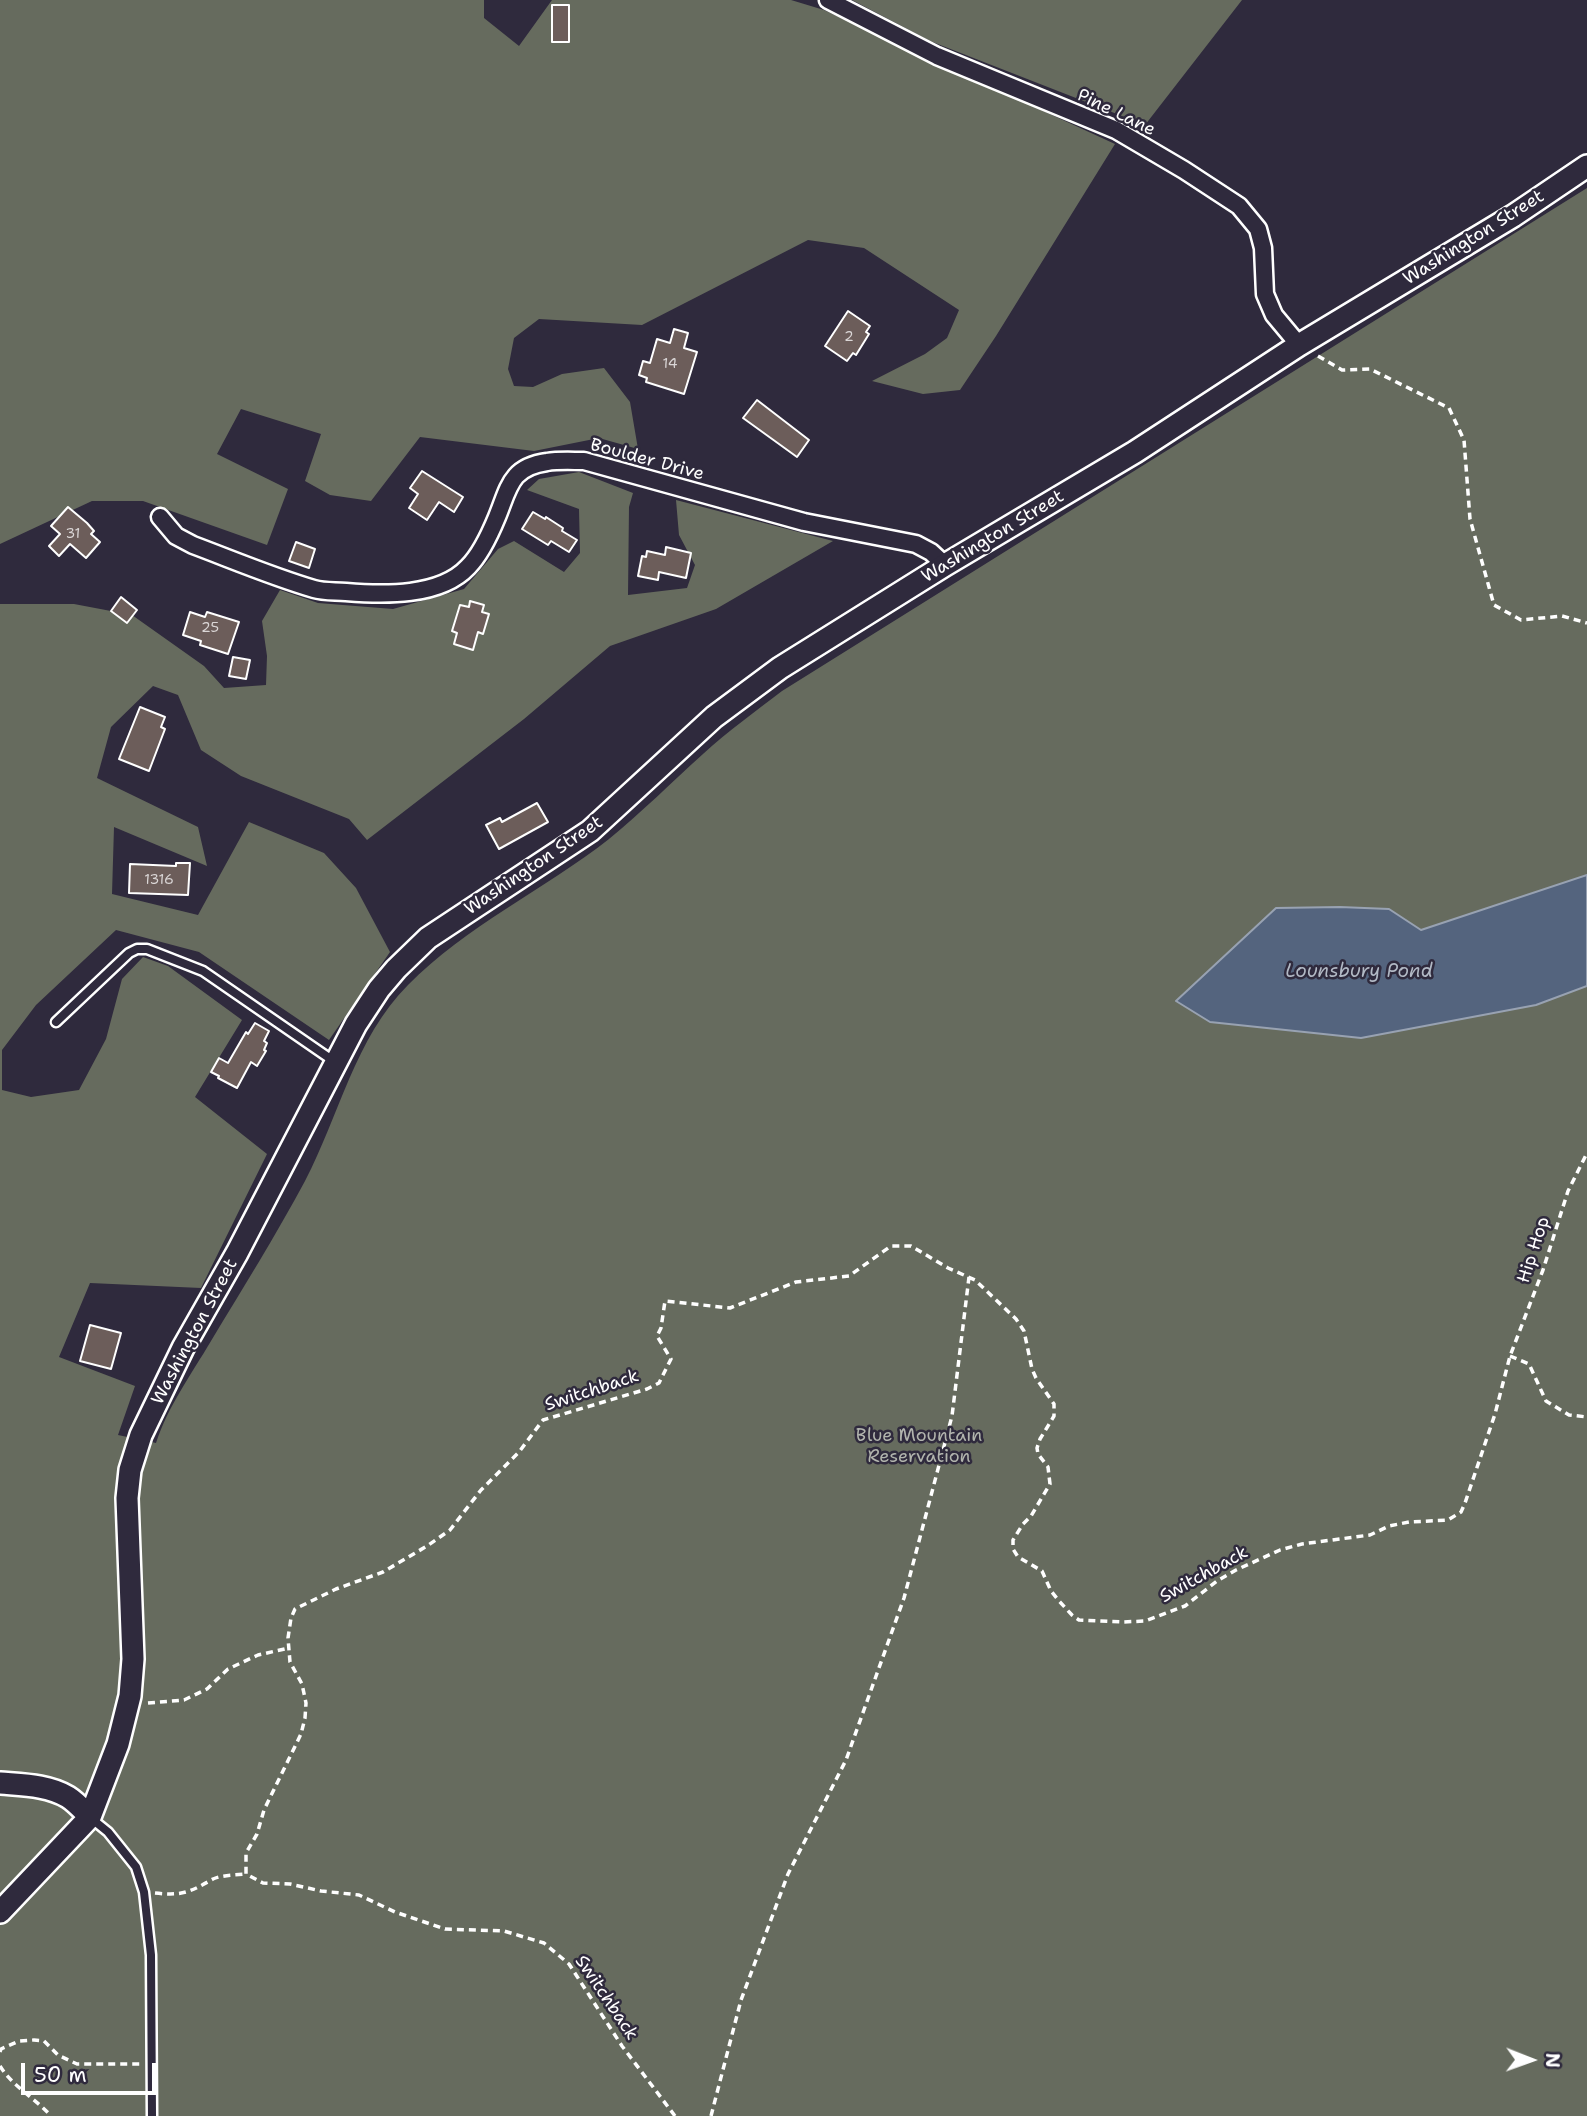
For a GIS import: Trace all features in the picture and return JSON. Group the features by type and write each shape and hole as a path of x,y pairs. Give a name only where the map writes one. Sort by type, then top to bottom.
{"street":[{"name":"Pine Lane","path":"828,0 937,56 1115,130 1239,206 1258,229 1263,248 1265,294 1274,315 1299,345"},
{"name":"Washington Street","path":"0,1912 90,1817 118,1744 128,1704 133,1659 127,1497 130,1470 141,1435 183,1348 243,1241 356,1024 396,969 428,938 590,831 714,717 780,668 1135,452 1299,345 1513,216 1587,166"},
{"name":"Boulder Drive","path":"160,517 176,536 193,545 317,590 403,593 432,588 468,568 485,543 498,516 505,492 516,475 530,466 547,462 584,461 804,522 916,544 946,565"},
{"path":"0,1783 55,1791 70,1798 90,1817"}],"lane":[{"path":"56,1022 129,953 137,949 147,949 203,971 336,1063"},
{"path":"90,1817 108,1832 136,1867 144,1892 151,1955 152,2116"}],"path":[{"path":"1299,345 1342,370 1370,369 1450,408 1464,440 1470,519 1494,605 1521,620 1562,616 1587,624"},
{"name":"Hip Hop","path":"1510,1356 1543,1270 1568,1191 1587,1153"},
{"name":"Switchback","path":"675,2116 622,2046 569,1964 544,1943 504,1931 445,1929 395,1912 359,1895 290,1884 263,1883 246,1874 246,1853 301,1734 305,1718 302,1684 290,1662 288,1638 295,1609 336,1589 383,1572 450,1530 481,1490 519,1452 543,1420 636,1393 659,1383 671,1359 657,1336 661,1328 665,1301 730,1308 796,1282 849,1276 891,1245 911,1246 981,1284 1016,1319 1024,1331 1036,1378 1054,1404 1054,1416 1037,1448 1038,1454 1048,1467 1050,1484 1013,1540 1013,1549 1018,1557 1042,1571 1051,1591 1079,1620 1145,1621 1185,1606 1217,1581 1280,1550 1309,1543 1370,1535 1409,1521 1437,1522 1452,1519 1465,1503 1495,1414 1510,1356"},
{"path":"711,2116 741,2000 788,1874 846,1760 904,1598 953,1416 969,1277"},
{"path":"1510,1356 1529,1364 1546,1401 1569,1415 1587,1417"},
{"path":"128,1704 184,1700 207,1689 228,1670 258,1655 289,1648"},
{"path":"144,1892 186,1894 206,1885 214,1878 246,1874"},
{"path":"0,2052 19,2041 34,2040 44,2041 58,2055 77,2064 123,2066 151,2063"},
{"path":"0,2066 22,2091 51,2116"}],"green space":[{"path":"0,0 484,0 484,18 519,46 552,0 791,0 824,10 1115,144 960,390 923,394 872,381 925,354 947,338 959,310 864,248 808,240 642,325 539,319 514,338 508,369 514,386 533,387 562,374 604,368 630,402 638,449 599,438 534,451 420,437 371,501 330,495 305,481 321,434 241,409 217,454 288,489 267,545 143,501 92,501 0,544"},
{"path":"852,0 1242,0 1145,125 930,41"},
{"name":"Blue Mountain Reservation","path":"1587,188 1587,2116 0,2116 0,604 74,604 132,615 204,666 224,688 266,685 267,656 262,621 280,590 318,603 393,609 464,589 498,549 514,541 564,572 580,553 579,509 527,490 539,479 579,472 633,493 629,507 628,595 687,588 695,565 679,535 676,500 833,541 716,609 610,646 524,719 367,840 349,819 241,776 201,750 178,695 153,686 111,727 97,778 198,827 207,866 114,827 112,894 198,915 249,822 324,853 356,888 390,952 329,1040 199,952 116,930 36,1005 2,1050 2,1090 31,1097 79,1090 106,1039 122,979 143,957 168,966 242,1020 195,1097 267,1154 201,1288 90,1283 59,1357 135,1386 118,1435 156,1443 180,1391 305,1181 349,1078 374,1029 408,985 431,964 480,926 609,839 742,721 782,691"}],"water":[{"name":"Lounsbury Pond","path":"1587,875 1587,986 1536,1005 1361,1038 1210,1022 1176,1001 1276,908 1389,909 1421,930"}],"building":[{"path":"552,5 569,5 569,42 552,42"},
{"path":"848,311 870,326 866,332 869,334 856,355 853,353 847,361 825,346"},
{"path":"674,329 688,333 684,348 697,352 684,394 646,382 647,378 639,375 643,361 650,363 657,339 670,343"},
{"path":"757,400 809,440 797,457 743,418"},
{"path":"422,471 463,497 454,512 439,502 427,520 409,508 418,494 410,488"},
{"path":"68,507 87,523 94,531 91,534 100,542 86,558 70,544 59,556 49,546 60,534 51,526"},
{"path":"533,512 545,519 546,517 577,540 569,552 551,541 548,545 522,529"},
{"path":"296,542 315,549 309,568 289,561"},
{"path":"666,547 691,553 686,578 659,572 658,580 638,576 642,556 646,557 647,551 665,555"},
{"path":"121,597 137,610 127,623 111,611"},
{"path":"470,601 484,605 482,612 489,614 483,634 478,632 473,650 454,644 457,633 452,631 460,605 469,607"},
{"path":"190,612 205,617 207,612 239,622 228,654 200,645 201,641 183,635"},
{"path":"233,657 250,660 246,679 229,676"},
{"path":"140,707 165,717 161,727 165,729 149,771 119,759"},
{"path":"537,803 548,822 499,849 486,825 500,818 502,822"},
{"path":"176,863 190,863 188,895 129,893 130,864 176,866"},
{"path":"255,1023 269,1031 264,1041 267,1043 264,1050 266,1051 257,1066 251,1062 237,1088 211,1072 219,1058 228,1063 246,1032 248,1034"},
{"path":"90,1325 121,1333 111,1369 80,1361"}]}
